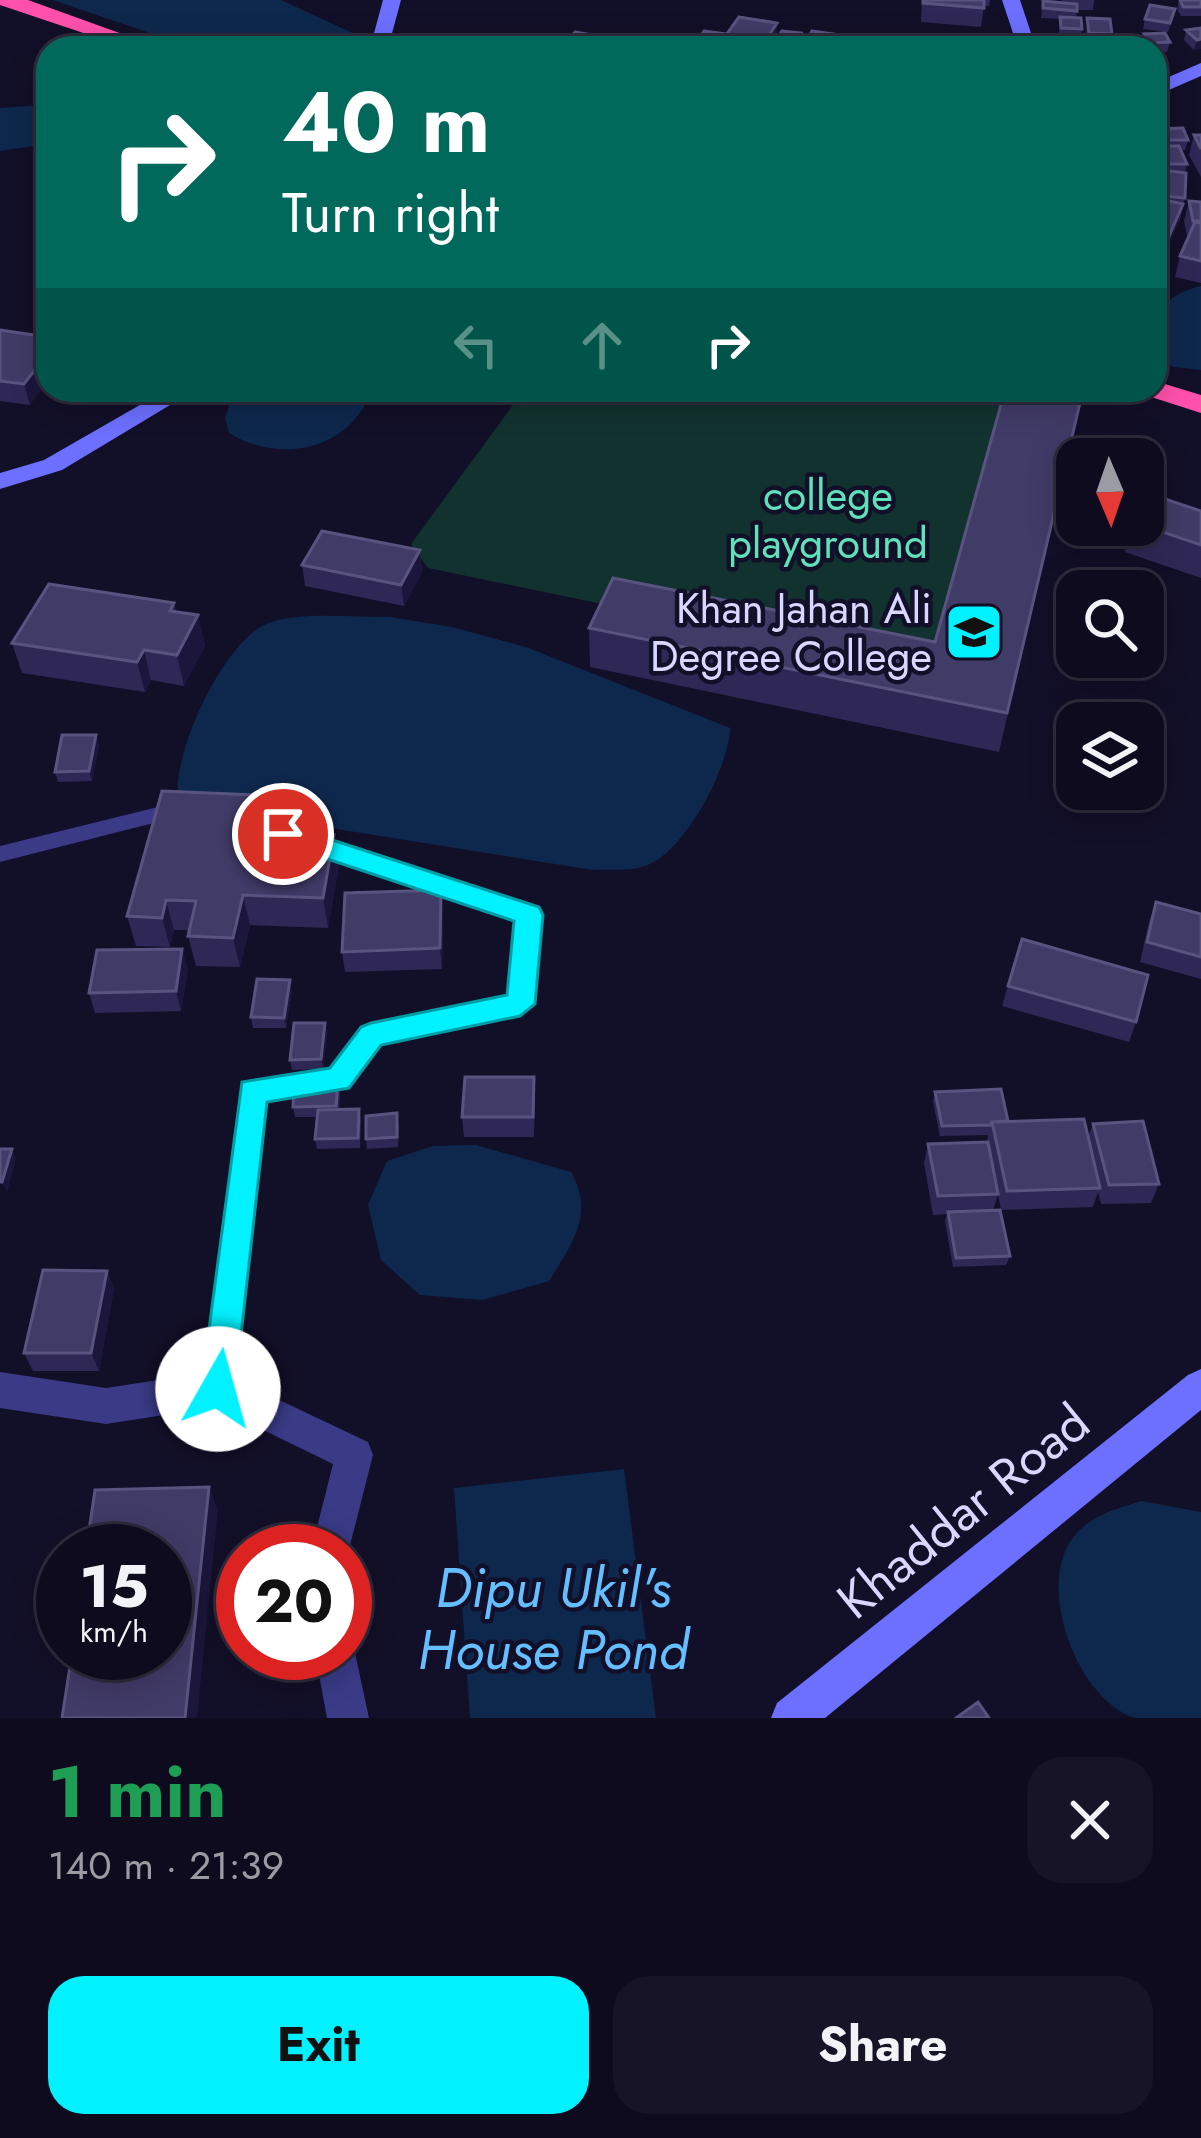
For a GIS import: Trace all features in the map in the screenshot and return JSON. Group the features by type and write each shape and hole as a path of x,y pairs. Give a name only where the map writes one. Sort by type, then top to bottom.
{"highway":[{"path":"7,0 114,36"},
{"path":"1167,393 1201,404"}],"street":[{"path":"383,36 392,0"},
{"path":"1011,0 1023,36"},
{"path":"1167,84 1201,68"},
{"path":"0,481 53,465 162,402"},
{"name":"Khaddar Road","path":"792,1718 1201,1387"},
{"path":"0,1390 106,1406 218,1389 354,1454 337,1524"},
{"path":"340,1680 348,1718"}],"lane":[{"path":"0,854 180,810 196,813"},
{"path":"218,1389 253,1091 339,1079 371,1035 520,1004 529,915 297,837"}],"green space":[{"name":"college playground","path":"515,402 1001,402 930,655 733,631 428,568 411,544"}],"water":[{"path":"53,0 281,0 359,36 159,36"},
{"path":"36,105 36,146 0,151 0,108"},
{"path":"1201,286 1201,370 1167,363 1167,303"},
{"path":"230,402 366,402 341,432 306,447 266,448 247,442 229,433 225,418"},
{"path":"297,617 390,617 526,647 730,728 722,763 704,804 678,841 650,864 593,870 205,808 178,796 184,752 205,698 252,633 269,623"},
{"path":"476,1145 571,1172 581,1201 578,1228 549,1281 483,1300 420,1295 381,1260 368,1205 387,1161 433,1146"},
{"name":"Dipu Ukil's House Pond","path":"624,1469 656,1718 470,1718 454,1488"},
{"path":"1141,1501 1201,1512 1201,1718 1135,1718 1115,1707 1081,1668 1061,1615 1061,1563 1070,1542 1093,1520"}],"building":[{"path":"984,0 984,8 923,3"},
{"path":"1180,0 1201,0 1201,7 1183,7"},
{"path":"1043,1 1077,4 1077,11 1043,8"},
{"path":"1150,5 1175,9 1170,23 1145,19"},
{"path":"739,17 777,23 768,36 725,36"},
{"path":"1060,17 1081,18 1082,29 1061,28"},
{"path":"1087,18 1110,19 1112,34 1089,33"},
{"path":"1201,28 1197,40 1186,30"},
{"path":"1183,128 1188,140 1167,140 1167,129"},
{"path":"1167,146 1179,146 1187,164 1167,164"},
{"path":"1167,171 1186,173 1185,198 1167,196"},
{"path":"1167,201 1183,204 1167,241"},
{"path":"1189,201 1201,202 1201,221 1193,221"},
{"path":"1195,222 1201,223 1201,261 1180,256"},
{"path":"0,330 36,335 36,368 24,384 0,381"},
{"path":"1002,402 1080,402 1072,438 1056,438 1056,505 1007,713 589,628 613,578 935,642"},
{"path":"1164,499 1201,511 1201,545 1164,532"},
{"path":"322,531 420,550 401,585 302,565"},
{"path":"49,584 174,603 170,611 198,615 177,655 144,650 137,662 12,643"},
{"path":"62,735 96,735 89,771 55,772"},
{"path":"162,791 281,796 273,833 334,835 323,898 243,895 233,938 188,936 196,901 166,900 162,918 127,916"},
{"path":"441,890 440,948 342,952 345,893"},
{"path":"1156,902 1201,914 1201,957 1147,942"},
{"path":"1022,939 1148,975 1136,1022 1008,986"},
{"path":"182,949 176,991 89,993 97,950"},
{"path":"257,979 290,980 284,1018 251,1017"},
{"path":"294,1023 325,1023 321,1059 290,1060"},
{"path":"465,1077 534,1077 533,1117 462,1117"},
{"path":"338,1082 336,1106 293,1107 294,1084"},
{"path":"1001,1089 1008,1121 942,1126 935,1092"},
{"path":"359,1109 358,1138 315,1139 318,1110"},
{"path":"397,1113 397,1137 366,1139 366,1116"},
{"path":"1084,1119 1100,1188 1007,1191 992,1122"},
{"path":"1143,1121 1159,1184 1109,1185 1093,1124"},
{"path":"988,1142 998,1194 938,1196 928,1144"},
{"path":"0,1149 12,1149 2,1182 0,1182"},
{"path":"1000,1210 1010,1256 956,1258 948,1212"},
{"path":"43,1270 107,1271 91,1353 24,1353"},
{"path":"209,1487 192,1651 192,1524 90,1524 95,1490"},
{"path":"68,1680 189,1680 185,1718 62,1718"},
{"path":"978,1702 989,1718 956,1718"}],"place":[{"name":"Khan Jahan Ali Degree College","path":"974,632"}],"route":[{"path":"218,1389 253,1091 339,1079 371,1035 520,1004 529,915 283,834"}]}
